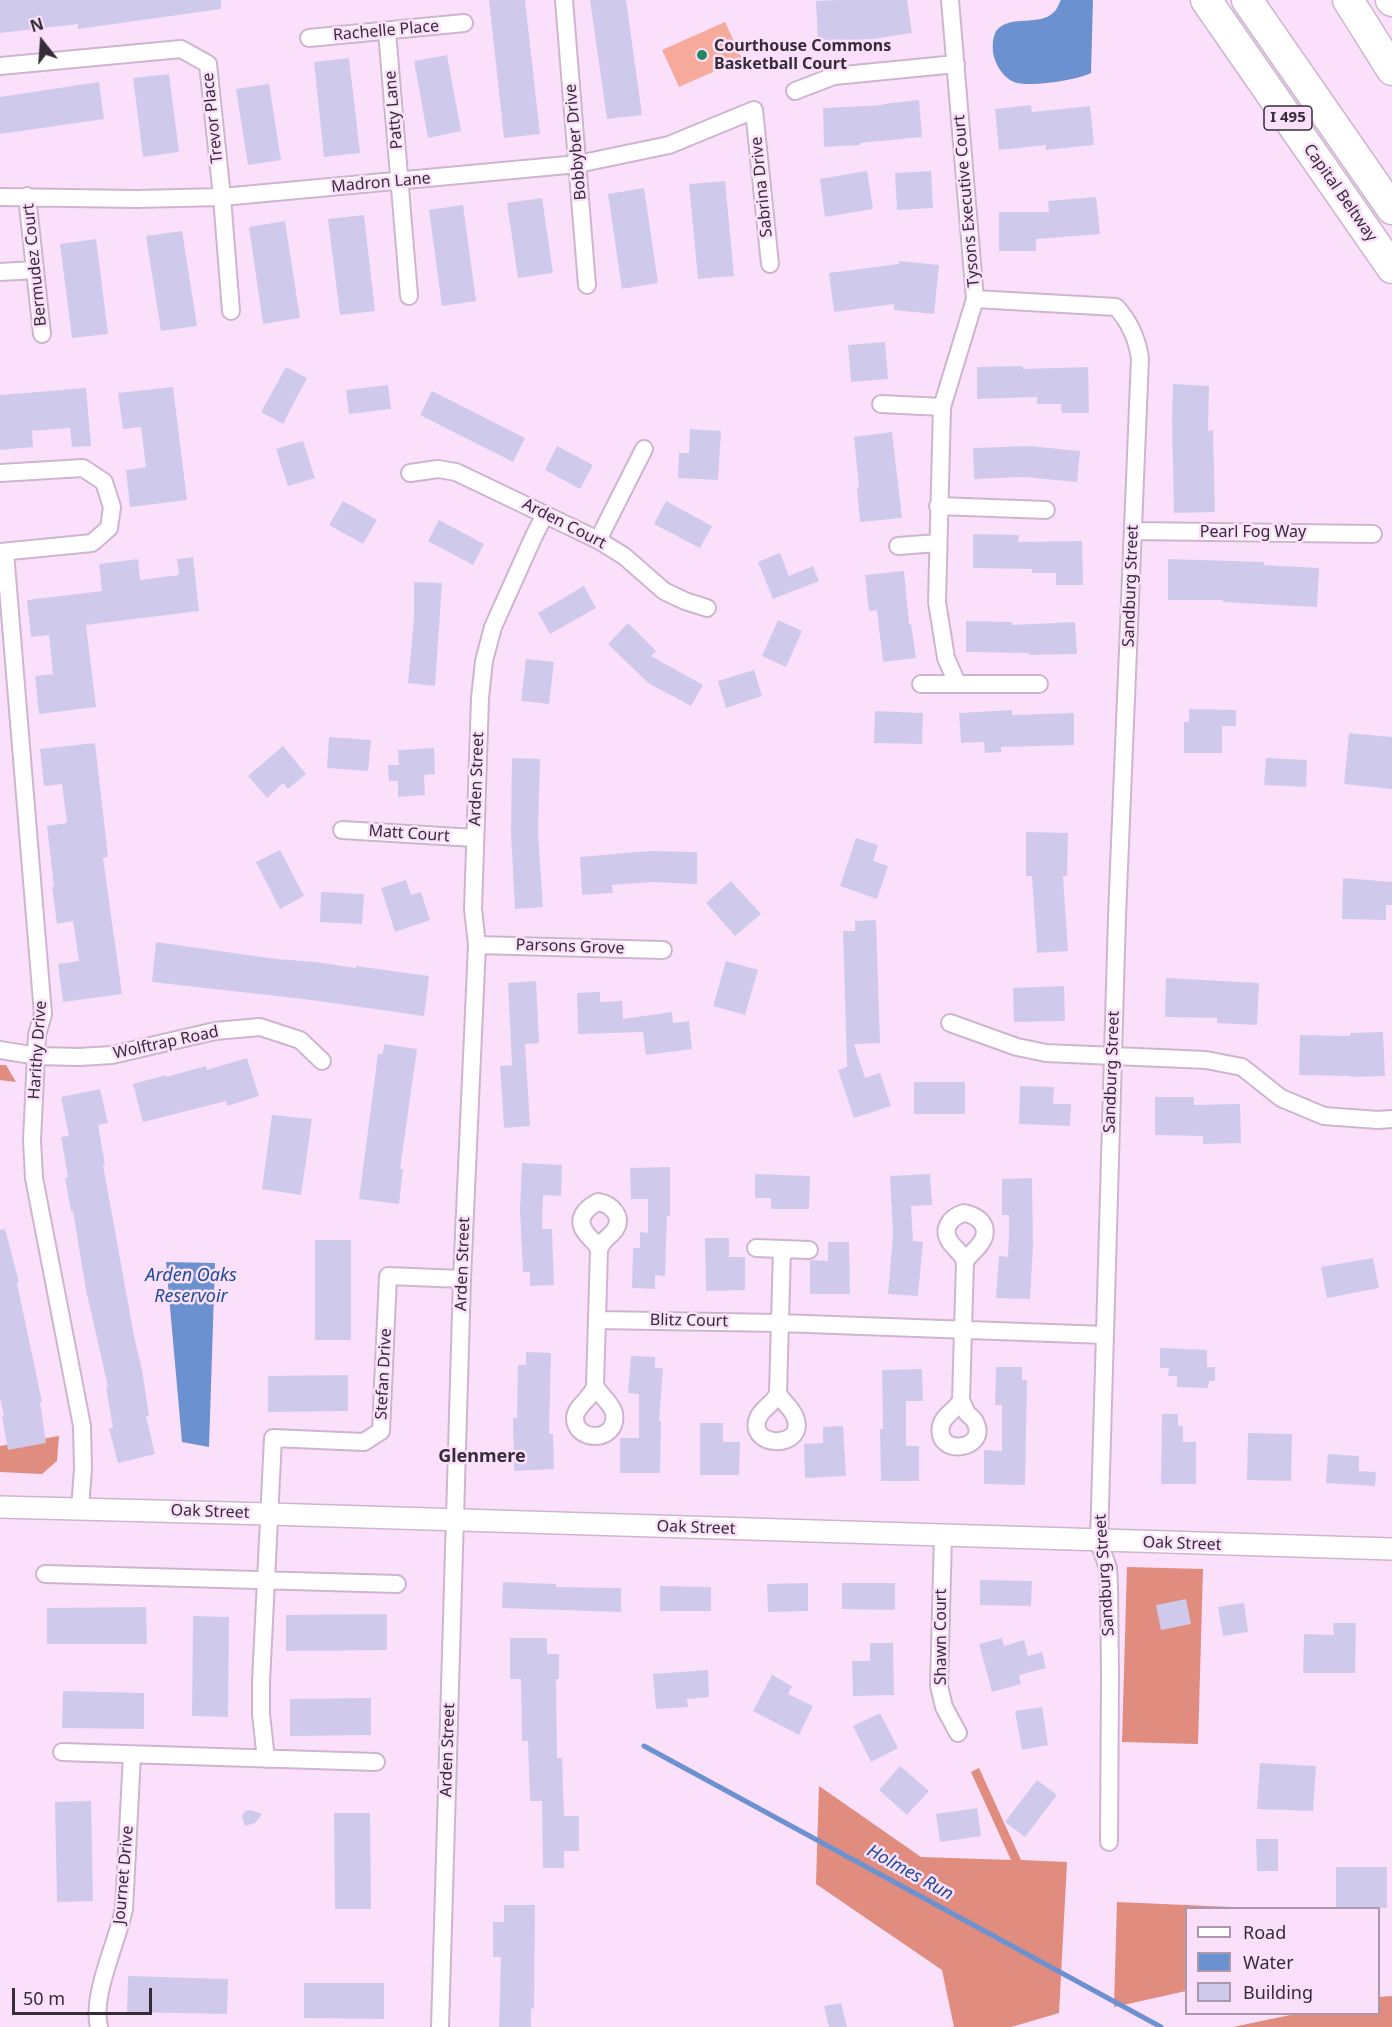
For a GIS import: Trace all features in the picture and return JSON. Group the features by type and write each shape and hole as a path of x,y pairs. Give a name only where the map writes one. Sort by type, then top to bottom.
{"highway":[{"name":"Capital Beltway","path":"1206,0 1392,268"},
{"name":"I 495","path":"1247,0 1392,209"},
{"path":"1262,0 1343,138"},
{"path":"1348,0 1392,70"}],"street":[{"name":"Bobbyber Drive","path":"564,0 587,285"},
{"name":"Tysons Executive Court","path":"950,0 975,299 942,407 937,602 945,658 957,683"},
{"name":"Rachelle Place","path":"309,38 464,23"},
{"name":"Patty Lane","path":"387,31 410,296"},
{"name":"Trevor Place","path":"0,66 181,49 208,64 231,311"},
{"path":"795,91 834,76 956,64"},
{"name":"Madron Lane","path":"0,197 138,199 222,197 578,164 669,145 754,110"},
{"name":"Sabrina Drive","path":"754,110 770,264"},
{"name":"Bermudez Court","path":"27,196 42,334"},
{"path":"0,272 35,270"},
{"name":"Sandburg Street","path":"975,299 1116,307 1126,317 1140,358 1113,1057 1099,1542 1108,1568 1109,1585 1109,1842"},
{"path":"881,404 942,407"},
{"path":"598,540 644,448"},
{"name":"Harithy Drive","path":"0,473 82,468 104,482 112,507 108,528 92,543 3,552 41,973 43,1014 37,1035 32,1140 34,1178 82,1426 83,1469 80,1508"},
{"name":"Arden Court","path":"410,473 438,469 456,472 598,540 624,556 664,591 684,602 707,608"},
{"path":"938,506 1046,510"},
{"name":"Arden Street","path":"440,2027 462,1279 477,945 473,909 480,698 484,661 493,627 545,514"},
{"name":"Pearl Fog Way","path":"1133,531 1373,534"},
{"path":"898,546 938,543"},
{"path":"921,684 1039,684"},
{"name":"Matt Court","path":"342,830 475,838"},
{"name":"Parsons Grove","path":"477,945 663,950"},
{"path":"950,1023 1017,1047 1046,1053 1206,1060 1242,1067 1281,1098 1324,1116 1392,1119"},
{"name":"Wolftrap Road","path":"0,1050 37,1056 112,1055 215,1031 260,1027 300,1040 322,1061"},
{"path":"756,1248 809,1250"},
{"path":"778,1393 783,1249"},
{"path":"596,1386 599,1250"},
{"path":"961,1400 965,1261"},
{"name":"Stefan Drive","path":"268,1514 273,1438 364,1442 381,1431 388,1276 462,1279"},
{"name":"Blitz Court","path":"597,1320 780,1323 1105,1335"},
{"name":"Oak Street","path":"0,1507 1099,1542 1392,1549"},
{"path":"266,1759 261,1713 261,1682 268,1514"},
{"name":"Shawn Court","path":"943,1536 939,1686 944,1707 958,1733"},
{"path":"45,1574 397,1584"},
{"path":"62,1752 376,1762"},
{"name":"Journet Drive","path":"99,2027 97,2016 100,1992 124,1909 132,1755"}],"shaded area":[{"name":"Courthouse Commons Basketball Court","path":"725,22 742,59 679,87 662,50"},
{"path":"0,1065 6,1065 16,1082 0,1080"},
{"path":"59,1436 57,1461 42,1474 0,1472 0,1446"},
{"path":"1127,1567 1203,1569 1198,1744 1122,1742"},
{"path":"979,1768 1021,1860 1067,1862 1059,2013 1011,2027 954,2027 942,1970 816,1884 819,1786 921,1857 1011,1860 971,1772"},
{"path":"1117,1902 1231,1907 1185,1907 1185,1991 1114,2007"},
{"path":"1392,1996 1392,2027 1233,2027 1290,2015 1380,2015 1380,1997"}],"water":[{"path":"1061,0 1093,0 1091,73 1064,81 1041,84 1021,84 1010,80 1001,72 994,57 995,33 1003,25 1048,16 1055,11"},
{"name":"Arden Oaks Reservoir","path":"166,1262 215,1263 209,1447 182,1442"}],"building":[{"path":"0,0 221,0 221,9 78,29 78,24 0,33"},
{"path":"489,0 525,0 540,134 504,138"},
{"path":"590,0 626,0 642,115 607,119"},
{"path":"907,0 912,33 873,39 818,42 816,1"},
{"path":"447,55 461,131 428,138 414,61"},
{"path":"349,58 360,153 324,157 314,62"},
{"path":"169,74 179,152 143,157 133,78"},
{"path":"99,82 104,119 0,134 0,97"},
{"path":"269,84 281,160 248,165 236,89"},
{"path":"919,100 922,137 824,147 823,108 883,105"},
{"path":"1031,105 1032,112 1090,106 1094,145 1046,150 1046,145 999,150 995,109"},
{"path":"867,171 873,209 825,217 820,179"},
{"path":"931,171 933,208 897,210 895,173"},
{"path":"725,181 734,276 698,279 689,184"},
{"path":"644,188 658,283 622,289 608,194"},
{"path":"1096,197 1100,234 1036,239 1036,251 999,251 999,212 1049,212 1048,201"},
{"path":"542,198 553,273 518,278 507,203"},
{"path":"463,205 476,301 442,306 429,210"},
{"path":"364,215 375,311 340,315 328,219"},
{"path":"285,221 300,318 263,324 249,227"},
{"path":"182,231 197,326 161,331 146,236"},
{"path":"96,239 108,334 72,338 60,244"},
{"path":"899,261 939,265 934,314 894,310 894,304 834,312 829,273 899,264"},
{"path":"885,342 888,379 851,382 848,345"},
{"path":"1023,366 1023,369 1088,367 1089,413 1062,413 1061,404 1037,404 1037,397 977,399 977,367"},
{"path":"286,367 307,378 283,424 261,412"},
{"path":"1173,384 1209,386 1208,431 1213,430 1215,512 1174,513"},
{"path":"388,385 391,409 349,414 346,390"},
{"path":"173,387 187,500 130,507 126,470 146,467 141,427 123,429 118,393"},
{"path":"86,388 91,446 72,447 70,428 32,431 33,447 0,450 0,395"},
{"path":"432,391 525,438 513,462 420,415"},
{"path":"690,429 721,431 718,480 678,478 679,453 689,453"},
{"path":"892,432 902,518 860,522 854,437"},
{"path":"303,441 315,478 288,486 276,449"},
{"path":"557,446 593,465 580,489 545,470"},
{"path":"1029,446 1080,451 1077,482 1023,477 974,479 973,448"},
{"path":"343,501 377,520 363,544 329,525"},
{"path":"666,501 712,526 700,548 654,524"},
{"path":"439,520 484,544 473,565 428,541"},
{"path":"973,534 1019,535 1018,542 1082,541 1083,585 1056,585 1056,573 1032,573 1032,569 973,568"},
{"path":"780,553 789,576 813,566 819,581 773,599 758,562"},
{"path":"193,557 199,611 86,625 96,707 39,714 35,676 53,674 49,635 31,637 27,600 102,591 99,564 138,559 140,580 179,575 177,559"},
{"path":"1168,559 1264,562 1264,565 1319,568 1317,607 1223,602 1223,600 1168,600"},
{"path":"904,571 909,624 911,624 916,658 883,662 877,610 869,611 865,575"},
{"path":"414,582 442,583 435,686 408,683 414,619"},
{"path":"584,586 596,608 550,634 538,613"},
{"path":"778,620 802,631 786,667 762,656"},
{"path":"966,621 1012,622 1012,625 1075,622 1077,654 1029,655 1029,653 966,652"},
{"path":"628,623 656,651 651,656 703,685 691,706 648,683 608,644"},
{"path":"526,659 554,662 549,704 521,701"},
{"path":"754,670 762,696 726,708 718,681"},
{"path":"1189,709 1236,710 1236,726 1222,726 1222,753 1184,753 1184,722 1189,722"},
{"path":"1012,710 1012,715 1074,713 1074,745 1001,747 1001,752 985,753 984,742 961,743 959,713"},
{"path":"875,711 923,713 922,744 874,743"},
{"path":"1349,733 1392,737 1392,789 1344,784"},
{"path":"329,737 371,740 368,771 327,768"},
{"path":"95,743 108,857 103,858 122,994 63,1002 58,964 79,961 73,921 57,924 47,826 67,823 62,784 44,786 40,749"},
{"path":"283,746 306,774 288,789 283,783 267,798 248,776"},
{"path":"434,748 435,774 424,775 425,795 398,797 398,781 389,781 388,765 399,765 398,750"},
{"path":"512,758 540,759 538,833 543,907 515,909 511,833"},
{"path":"1266,758 1307,760 1306,787 1264,785"},
{"path":"1026,832 1068,833 1067,876 1063,876 1068,951 1037,953 1032,876 1026,876"},
{"path":"856,838 878,845 873,861 888,866 877,899 840,886"},
{"path":"280,850 304,896 280,909 256,862"},
{"path":"650,851 697,852 697,884 650,882 612,885 613,893 582,895 580,857"},
{"path":"1343,878 1392,882 1392,905 1386,905 1386,920 1342,919"},
{"path":"406,880 411,895 421,892 430,920 395,932 381,888"},
{"path":"731,881 761,914 735,936 706,903"},
{"path":"321,892 364,894 362,924 320,922"},
{"path":"876,920 880,1043 854,1044 865,1078 880,1073 891,1106 854,1118 838,1070 847,1067 843,931 855,931 855,921"},
{"path":"156,942 276,959 356,968 356,966 429,976 424,1016 304,999 152,982"},
{"path":"726,961 758,970 745,1015 713,1006"},
{"path":"1166,978 1259,983 1257,1025 1217,1023 1217,1018 1165,1017"},
{"path":"536,981 539,1043 525,1044 530,1126 504,1128 500,1066 512,1065 508,983"},
{"path":"1064,986 1065,1021 1014,1022 1013,988"},
{"path":"600,992 600,1002 622,1001 623,1019 672,1012 673,1023 689,1021 692,1049 646,1055 643,1032 578,1034 577,993"},
{"path":"1383,1032 1385,1076 1299,1075 1300,1035 1350,1036 1350,1033"},
{"path":"384,1044 417,1049 400,1169 403,1169 399,1204 359,1199 378,1054 383,1054"},
{"path":"247,1058 259,1096 227,1106 226,1101 143,1122 133,1084 206,1066 207,1070"},
{"path":"914,1082 965,1082 965,1114 914,1114"},
{"path":"1020,1086 1054,1087 1053,1104 1071,1104 1070,1126 1019,1124"},
{"path":"100,1089 108,1123 98,1125 105,1165 103,1165 142,1370 149,1416 146,1416 155,1454 118,1463 109,1429 113,1428 106,1387 108,1387 86,1290 73,1211 71,1211 61,1137 69,1136 61,1097"},
{"path":"1155,1097 1194,1097 1194,1105 1240,1104 1241,1143 1203,1144 1203,1136 1155,1135"},
{"path":"272,1115 312,1119 301,1195 262,1189"},
{"path":"522,1163 562,1165 561,1196 543,1195 542,1229 552,1229 554,1285 530,1286 530,1272 523,1272 520,1210"},
{"path":"670,1167 670,1216 667,1216 665,1276 655,1275 655,1289 632,1288 633,1248 640,1248 640,1232 648,1233 648,1199 631,1199 630,1168"},
{"path":"755,1174 810,1176 809,1209 771,1209 771,1198 755,1198"},
{"path":"930,1174 932,1205 911,1206 913,1241 923,1242 918,1296 888,1294 893,1234 890,1176"},
{"path":"1032,1178 1033,1246 1030,1299 996,1298 999,1256 1008,1257 1009,1215 1002,1215 1002,1179"},
{"path":"5,1229 19,1282 17,1283 42,1402 40,1402 46,1443 8,1450 0,1398 0,1230"},
{"path":"705,1238 729,1238 729,1257 745,1257 745,1290 706,1291"},
{"path":"315,1240 351,1240 351,1340 315,1340"},
{"path":"828,1242 849,1242 850,1294 810,1294 810,1260 828,1261"},
{"path":"1373,1258 1379,1288 1327,1298 1321,1267"},
{"path":"1160,1348 1207,1350 1207,1367 1215,1367 1215,1381 1209,1381 1208,1388 1177,1387 1177,1376 1168,1376 1169,1368 1160,1368"},
{"path":"526,1352 551,1353 549,1434 553,1434 554,1469 514,1471 513,1418 517,1418 518,1365 526,1365"},
{"path":"631,1356 655,1357 655,1368 663,1368 659,1421 661,1421 660,1473 620,1473 620,1438 639,1438 639,1394 628,1393"},
{"path":"996,1367 1022,1367 1022,1380 1027,1380 1025,1485 984,1484 984,1450 1002,1451 1002,1405 995,1405"},
{"path":"922,1369 923,1401 906,1401 906,1446 919,1446 919,1481 881,1481 882,1370"},
{"path":"348,1375 348,1411 268,1412 268,1376"},
{"path":"1162,1414 1178,1414 1178,1426 1183,1426 1183,1442 1196,1442 1196,1484 1161,1484"},
{"path":"700,1423 723,1423 723,1442 740,1442 739,1475 700,1475"},
{"path":"843,1426 846,1476 805,1478 804,1444 823,1443 823,1427"},
{"path":"1248,1433 1292,1434 1291,1481 1247,1480"},
{"path":"1328,1454 1359,1456 1359,1471 1376,1472 1375,1486 1326,1483"},
{"path":"980,1580 1032,1581 1031,1606 980,1605"},
{"path":"503,1582 556,1584 556,1587 621,1588 621,1612 502,1608"},
{"path":"808,1583 808,1611 768,1612 767,1584"},
{"path":"842,1583 895,1583 895,1610 842,1609"},
{"path":"660,1586 711,1587 711,1611 660,1611"},
{"path":"1186,1599 1191,1624 1161,1630 1156,1605"},
{"path":"1244,1603 1248,1632 1223,1636 1218,1607"},
{"path":"146,1607 147,1644 47,1644 47,1608"},
{"path":"387,1614 387,1650 286,1651 286,1615"},
{"path":"193,1616 229,1617 228,1717 192,1716"},
{"path":"1333,1623 1356,1623 1355,1673 1303,1673 1304,1634 1334,1635"},
{"path":"510,1638 547,1638 547,1654 559,1654 559,1679 556,1679 557,1758 562,1758 564,1816 579,1816 579,1851 564,1851 564,1868 543,1868 542,1801 530,1801 528,1741 522,1741 521,1679 510,1679"},
{"path":"1002,1638 1004,1646 1024,1640 1028,1656 1042,1652 1046,1668 1019,1675 1021,1684 992,1692 979,1644"},
{"path":"870,1643 893,1643 894,1695 853,1696 852,1661 870,1661"},
{"path":"708,1670 709,1697 687,1699 688,1707 656,1709 653,1674"},
{"path":"772,1675 792,1686 788,1694 813,1706 799,1735 753,1711"},
{"path":"63,1691 144,1693 144,1729 62,1728"},
{"path":"371,1698 371,1735 290,1736 290,1699"},
{"path":"1042,1707 1048,1745 1022,1750 1015,1711"},
{"path":"880,1713 898,1748 871,1762 853,1726"},
{"path":"1260,1763 1316,1766 1313,1811 1257,1809"},
{"path":"900,1766 929,1791 907,1815 879,1790"},
{"path":"1037,1780 1057,1795 1025,1837 1005,1822"},
{"path":"91,1801 93,1901 57,1902 55,1802"},
{"path":"977,1808 981,1836 940,1842 936,1814"},
{"path":"251,1810 262,1814 255,1823 245,1826 242,1816 245,1811"},
{"path":"334,1813 370,1813 371,1909 335,1909"},
{"path":"1256,1839 1278,1839 1278,1871 1257,1871"},
{"path":"1336,1867 1387,1867 1387,1908 1336,1907"},
{"path":"504,1905 535,1905 534,2009 531,2008 531,2027 499,2027 501,1957 493,1957 493,1922 504,1922"},
{"path":"128,1976 228,1979 227,2014 127,2012"},
{"path":"304,1983 384,1983 384,2019 304,2018"},
{"path":"841,2003 847,2027 829,2027 824,2006"}],"waterway":[{"name":"Holmes Run","path":"644,1746 1161,2027"}],"place":[{"name":"Courthouse Commons Basketball Court","path":"702,55"}],"district":[{"name":"Glenmere","path":"482,1457"}]}
